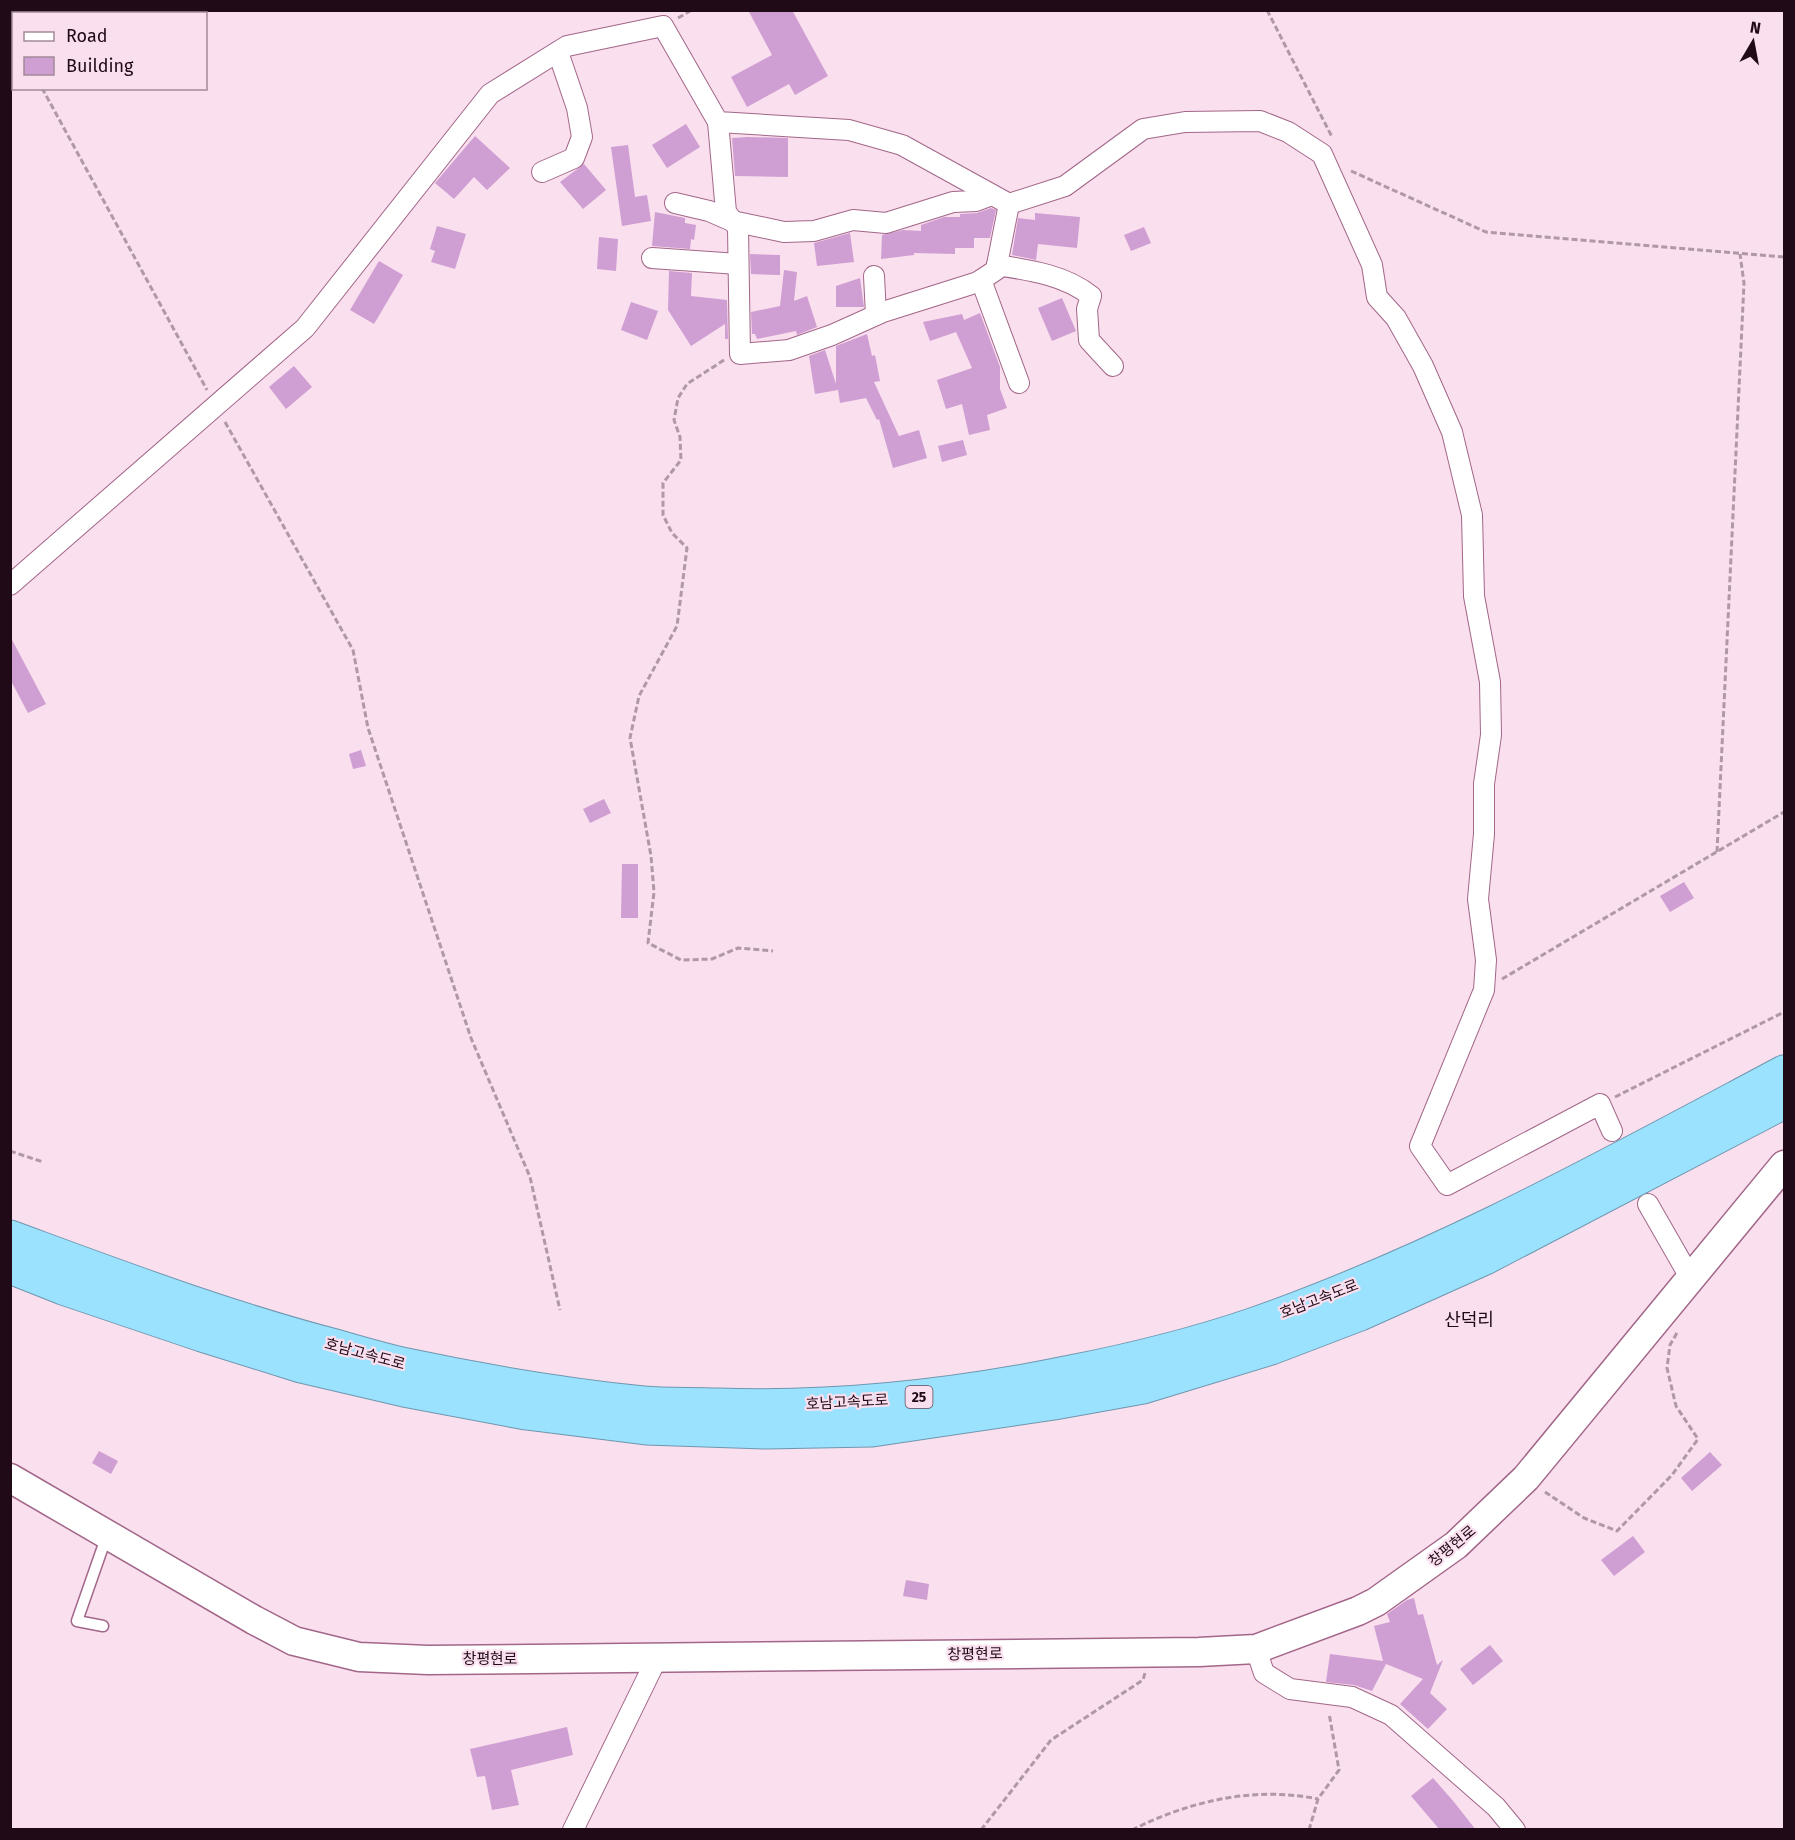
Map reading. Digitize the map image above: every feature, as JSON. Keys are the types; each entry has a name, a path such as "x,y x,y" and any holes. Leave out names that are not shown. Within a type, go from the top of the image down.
{"highway":[{"name":"호남고속도로","path":"10,1238 282,1332 408,1365 527,1387 645,1403 760,1406 854,1403 953,1393 1066,1373 1135,1359 1250,1325 1371,1279 1501,1221 1785,1072"},
{"name":"호남고속도로","path":"10,1267 63,1288 301,1366 405,1390 526,1413 646,1428 766,1432 872,1430 1054,1403 1143,1387 1271,1348 1360,1314 1485,1258 1785,1102"}],"main road":[{"name":"창평현로","path":"10,1478 294,1641 359,1657 428,1660 657,1658 1256,1649 1376,1602 1456,1545 1526,1478 1785,1165"}],"street":[{"path":"10,585 305,328 490,94 567,46 663,26 718,122 726,212 738,228 740,354 789,350 832,335 876,315 981,280 996,270 1000,199"},
{"path":"542,172 574,158 582,137 577,108 558,52"},
{"path":"675,203 709,211 732,221 784,232 814,231 853,220 886,223 953,202 1000,199 1065,186 1143,129 1185,122 1260,121 1327,146 1372,265 1377,297 1396,318 1423,366 1452,432 1472,515 1474,596 1490,682 1491,735 1484,784 1484,834 1478,899 1486,960 1484,990 1420,1146 1446,1185 1600,1104 1612,1131"},
{"path":"718,122 849,130 902,145 1000,199"},
{"path":"652,258 738,264"},
{"path":"997,265 1049,275 1080,287 1091,296 1087,309 1089,340 1113,366"},
{"path":"873,276 876,315"},
{"path":"981,280 1019,383"},
{"path":"1648,1204 1691,1278"},
{"path":"1256,1649 1264,1673 1290,1689 1352,1697 1391,1715 1496,1807 1515,1830"},
{"path":"573,1830 657,1658"}],"lane":[{"path":"103,1626 76,1621 107,1535"}],"path":[{"path":"1267,10 1327,146 1349,171 1486,232 1785,257"},
{"path":"43,90 353,650 368,728 471,1038 530,1177 560,1310"},
{"path":"1717,852 1744,283 1740,254"},
{"path":"740,354 719,362 687,384 678,398 674,420 680,437 681,460 663,483 663,515 672,533 687,548 677,626 639,696 630,738 651,856 654,892 648,943 681,960 712,959 738,948 773,951"},
{"path":"1484,990 1785,812"},
{"path":"1600,1104 1785,1012"},
{"path":"10,1151 42,1162"},
{"path":"1526,1478 1584,1518 1617,1531 1625,1524 1672,1476 1698,1439 1676,1406 1667,1368 1670,1345 1680,1328"},
{"path":"981,1830 1051,1740 1143,1680 1153,1652"},
{"path":"1309,1830 1318,1799 1339,1770 1327,1694"},
{"path":"1132,1830 1183,1807 1246,1795 1293,1794 1318,1799"}],"building":[{"path":"748,10 792,10 828,76 795,95 789,84 747,107 731,77 772,55"},
{"path":"686,124 700,147 667,168 652,145"},
{"path":"475,136 510,168 487,190 474,177 454,199 435,183"},
{"path":"732,138 788,138 788,177 735,176"},
{"path":"628,145 635,197 647,195 651,221 622,226 611,147"},
{"path":"584,164 606,190 583,209 560,182"},
{"path":"991,208 996,210 990,238 974,238 974,248 955,248 955,254 914,253 914,255 881,259 882,235 903,230 921,231 921,225 944,217 960,217 960,214 977,213"},
{"path":"655,212 685,218 685,223 696,225 690,249 652,246"},
{"path":"1035,213 1080,217 1077,248 1038,244 1036,260 1012,255 1018,218 1035,220"},
{"path":"437,226 466,234 455,269 431,262 435,251 430,249"},
{"path":"1144,227 1151,243 1131,251 1124,235"},
{"path":"850,233 854,262 817,266 814,243"},
{"path":"599,237 618,239 616,271 597,269"},
{"path":"750,254 780,255 780,275 751,274"},
{"path":"379,261 403,275 374,324 350,310"},
{"path":"784,270 797,272 794,301 807,296 817,327 797,335 796,331 757,339 755,334 752,334 751,312 780,306"},
{"path":"669,271 692,273 691,296 727,300 728,339 725,339 725,324 691,346 668,310"},
{"path":"860,278 864,307 836,307 836,286"},
{"path":"1062,298 1076,331 1052,341 1038,308"},
{"path":"631,302 658,311 647,340 621,330"},
{"path":"980,313 1000,367 1000,389 1007,408 987,415 990,430 969,435 962,404 946,409 937,380 972,368 956,332 930,341 923,322 962,314 964,320"},
{"path":"867,334 872,356 875,355 880,381 874,382 899,436 919,430 927,458 893,468 879,419 877,420 866,398 840,403 838,390 815,394 809,356 825,350 836,384 836,346"},
{"path":"294,366 312,387 286,409 269,387"},
{"path":"963,440 967,455 942,462 938,446"},
{"path":"10,636 46,704 28,713 10,679"},
{"path":"361,750 366,766 353,769 349,754"},
{"path":"604,799 611,813 590,823 583,809"},
{"path":"622,864 638,864 638,918 621,918"},
{"path":"1684,882 1694,898 1670,912 1660,896"},
{"path":"99,1451 118,1461 111,1474 92,1463"},
{"path":"1710,1452 1722,1465 1692,1491 1681,1478"},
{"path":"1633,1536 1645,1552 1614,1576 1601,1560"},
{"path":"906,1580 929,1584 927,1600 903,1596"},
{"path":"1414,1598 1418,1615 1423,1614 1437,1665 1443,1660 1430,1693 1447,1709 1428,1729 1400,1704 1423,1679 1386,1664 1372,1691 1354,1685 1326,1682 1330,1654 1383,1661 1374,1626 1390,1622 1387,1614 1407,1600"},
{"path":"1490,1645 1503,1661 1473,1685 1460,1669"},
{"path":"567,1727 573,1755 511,1770 519,1805 492,1810 485,1776 477,1777 470,1749"},
{"path":"1433,1778 1476,1830 1440,1830 1411,1796"}],"district":[{"name":"산덕리","path":"1469,1320"}]}
